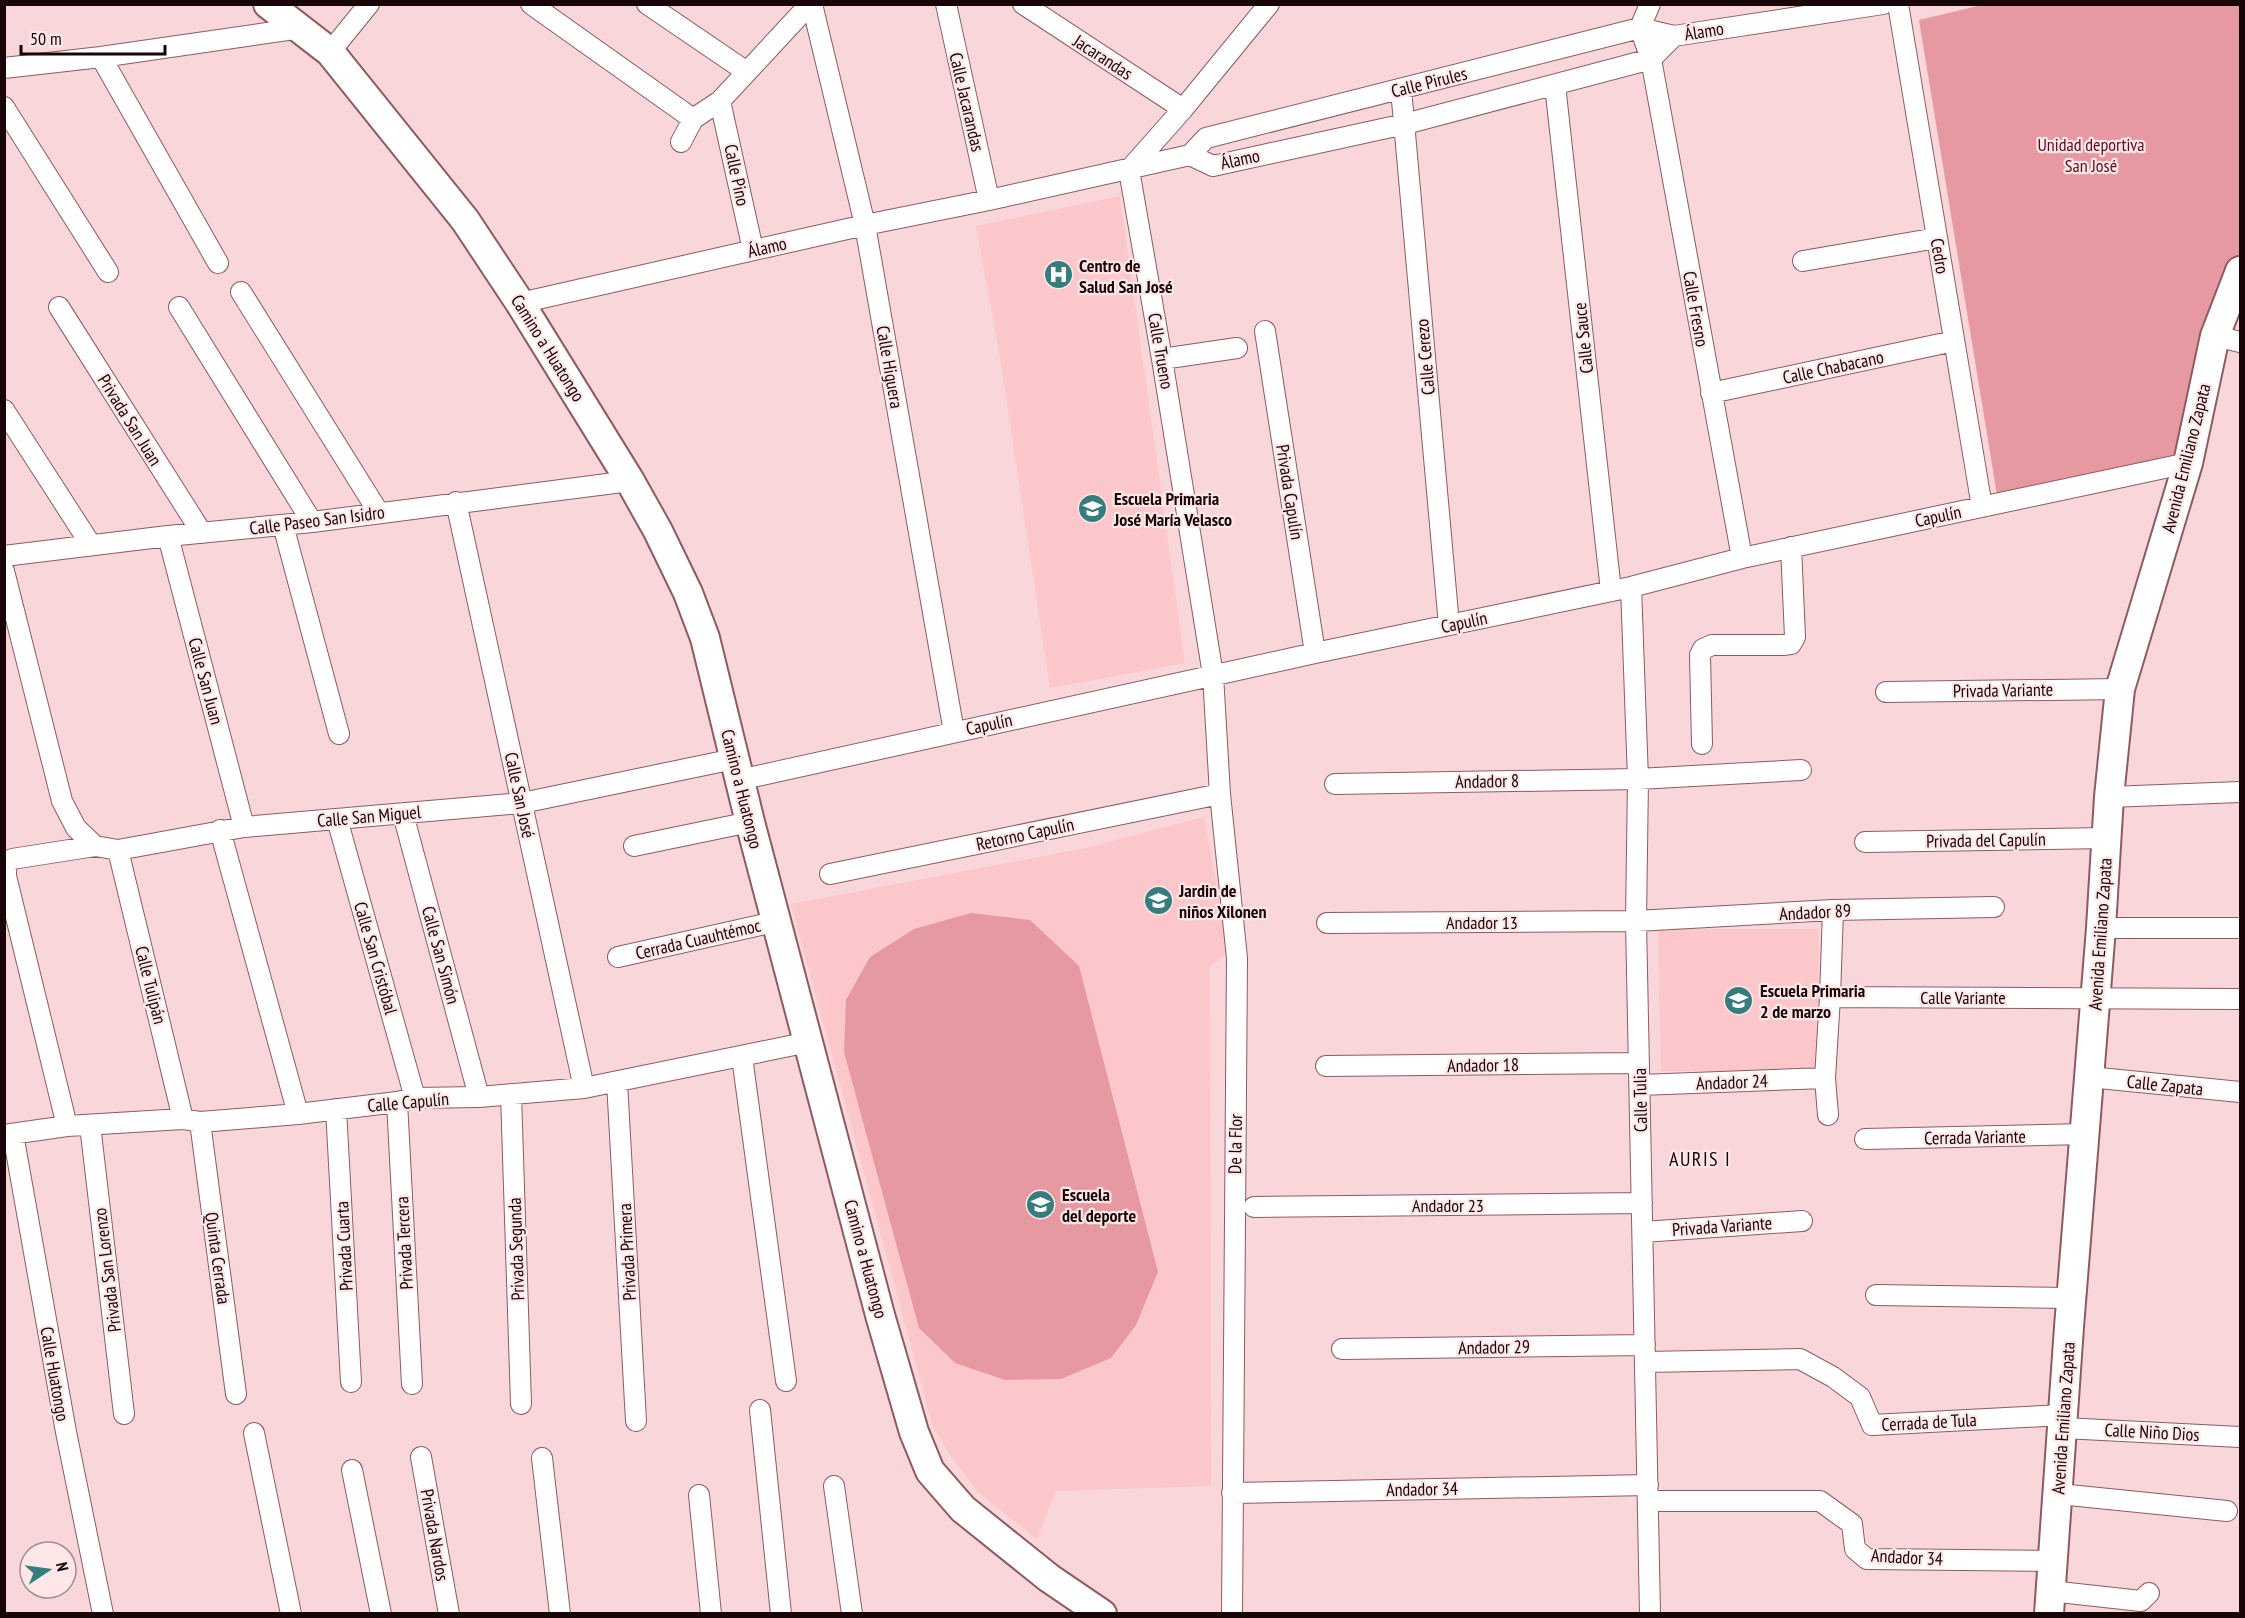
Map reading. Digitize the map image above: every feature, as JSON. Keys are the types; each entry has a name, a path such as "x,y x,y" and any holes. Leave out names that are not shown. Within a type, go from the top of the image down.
{"main road":[{"name":"Camino a Huatongo","path":"268,4 330,52 465,220 520,303 630,481 658,531 693,604 705,638 750,822 914,1432 930,1471 963,1509 1048,1578 1102,1614"},
{"name":"Avenida Emiliano Zapata","path":"2050,1602 2109,797 2121,689 2188,463 2228,339 2241,271"}],"street":[{"path":"330,52 369,4"},
{"path":"531,4 693,119"},
{"path":"647,4 747,72"},
{"path":"681,142 693,119 720,100 811,4"},
{"name":"Calle Higuera","path":"811,4 865,225 954,732"},
{"name":"Calle Jacarandas","path":"946,4 989,200"},
{"name":"Jacarandas","path":"1023,4 1183,109"},
{"path":"1129,170 1183,109 1269,4"},
{"path":"1640,28 1650,4"},
{"name":"Álamo","path":"520,303 1190,155 1213,166 1405,124 1651,59 1674,36 1883,4"},
{"name":"Cedro","path":"1898,4 1982,507"},
{"path":"4,68 101,57 301,28"},
{"name":"Calle Pirules","path":"1190,155 1206,138 1640,28 1674,36"},
{"name":"Calle Fresno","path":"1640,28 1651,59 1742,558"},
{"path":"101,57 218,264"},
{"name":"Calle Sauce","path":"1555,85 1611,591"},
{"name":"Calle Cerezo","path":"1401,89 1449,625"},
{"name":"Calle Pino","path":"720,100 753,250"},
{"path":"4,106 108,272"},
{"name":"Calle Trueno","path":"1129,170 1213,675"},
{"path":"1803,261 1937,238"},
{"path":"241,292 378,513"},
{"name":"Privada San Juan","path":"58,307 202,533"},
{"path":"179,307 312,522"},
{"name":"Privada Capulín","path":"1265,331 1315,653"},
{"name":"Calle Chabacano","path":"1712,393 1954,341"},
{"path":"1162,359 1237,348"},
{"path":"4,410 91,545"},
{"name":"Capulín","path":"737,769 954,732 1631,587 1791,547 2188,463"},
{"name":"Calle Paseo San Isidro","path":"4,556 168,536 312,522 630,481"},
{"name":"Calle San José","path":"456,502 584,1088"},
{"path":"283,525 339,734"},
{"name":"Calle San Juan","path":"168,536 244,826"},
{"path":"1702,744 1700,655 1703,649 1712,645 1791,644 1795,637 1791,547"},
{"path":"4,571 62,801 76,828 95,846"},
{"name":"Calle Tulia","path":"1631,587 1638,779 1636,921 1650,1614"},
{"name":"De la Flor","path":"1213,675 1220,794 1237,958 1232,1614"},
{"name":"Privada Variante","path":"1886,692 2121,689"},
{"name":"Calle San Miguel","path":"67,1126 6,876 6,866 12,859 95,846 118,850 244,826 522,804 737,769"},
{"name":"Andador 8","path":"1335,784 1638,779 1801,770"},
{"path":"2109,797 2241,792"},
{"name":"Retorno Capulín","path":"830,874 1220,794"},
{"name":"Calle San Simón","path":"403,814 479,1096"},
{"name":"Calle San Cristóbal","path":"337,819 406,1100"},
{"path":"634,846 750,822"},
{"path":"220,830 298,1114"},
{"name":"Privada del Capulín","path":"1865,842 2107,838"},
{"name":"Calle Tulipán","path":"118,850 192,1121"},
{"name":"Andador 89","path":"1636,921 1833,910 1994,907"},
{"path":"1828,1115 1825,1078 1833,910"},
{"name":"Cerrada Cuauhtémoc","path":"618,957 778,921"},
{"name":"Andador 13","path":"1327,923 1636,921"},
{"path":"2101,928 2241,928"},
{"name":"Calle Variante","path":"1830,997 2241,999"},
{"name":"Calle Capulín","path":"9,1135 67,1126 298,1114 406,1100 584,1088 809,1042"},
{"path":"742,1057 786,1381"},
{"name":"Andador 18","path":"1326,1066 1639,1063"},
{"name":"Calle Zapata","path":"2089,1077 2241,1092"},
{"name":"Andador 24","path":"1640,1085 1825,1078"},
{"name":"Privada Primera","path":"617,1082 636,1421"},
{"name":"Privada Segunda","path":"511,1094 521,1404"},
{"name":"Privada Tercera","path":"406,1100 412,1384"},
{"name":"Privada Cuarta","path":"336,1109 351,1382"},
{"name":"Quinta Cerrada","path":"192,1121 236,1394"},
{"name":"Privada San Lorenzo","path":"90,1125 124,1414"},
{"name":"Cerrada Variante","path":"1865,1139 2085,1134"},
{"name":"Calle Huatongo","path":"9,1135 103,1614"},
{"name":"Andador 23","path":"1254,1206 1642,1203"},
{"name":"Privada Variante","path":"1643,1232 1802,1221"},
{"path":"1876,1295 2071,1298"},
{"name":"Andador 29","path":"1342,1349 1645,1353"},
{"name":"Cerrada de Tula","path":"1645,1353 1800,1359 1833,1377 1860,1397 1872,1425 2063,1421"},
{"path":"760,1410 781,1614"},
{"name":"Calle Niño Dios","path":"2063,1421 2241,1437"},
{"path":"254,1432 291,1614"},
{"name":"Privada Nardos","path":"421,1457 449,1614"},
{"path":"542,1458 560,1614"},
{"path":"352,1470 381,1614"},
{"path":"834,1486 852,1614"},
{"name":"Andador 34","path":"1232,1493 1648,1493 1820,1501 1852,1524 1855,1549 1867,1559 2052,1561"},
{"path":"2059,1494 2227,1511"},
{"path":"699,1495 711,1614"},
{"path":"2050,1602 2141,1601 2149,1593"}],"shaded area":[{"name":"Escuela Primaria José María Velasco","path":"1120,196 1185,663 1050,688 999,351 976,226"},
{"name":"Escuela del deporte","path":"1204,817 1229,951 1210,967 1211,1486 1056,1491 1037,1539 979,1493 950,1455 933,1427 791,904 1086,848"},
{"name":"Escuela Primaria 2 de marzo","path":"1658,929 1819,929 1817,1072 1661,1071"}],"green space":[{"name":"Unidad deportiva San José","path":"1986,4 2240,5 2240,258 2175,462 1997,495 1919,20"},
{"path":"971,913 1030,920 1079,966 1158,1272 1136,1325 1111,1358 1061,1379 1005,1380 955,1363 919,1328 844,1052 846,1000 870,957 914,929"}],"place":[{"name":"Centro de Salud San José","path":"1058,275"},
{"name":"Escuela Primaria José María Velasco","path":"1093,508"},
{"name":"Jardin de niños Xilonen","path":"1158,900"},
{"name":"Escuela Primaria 2 de marzo","path":"1739,1000"},
{"name":"Escuela del deporte","path":"1041,1204"}],"district":[{"name":"AURIS I","path":"1700,1159"}]}
